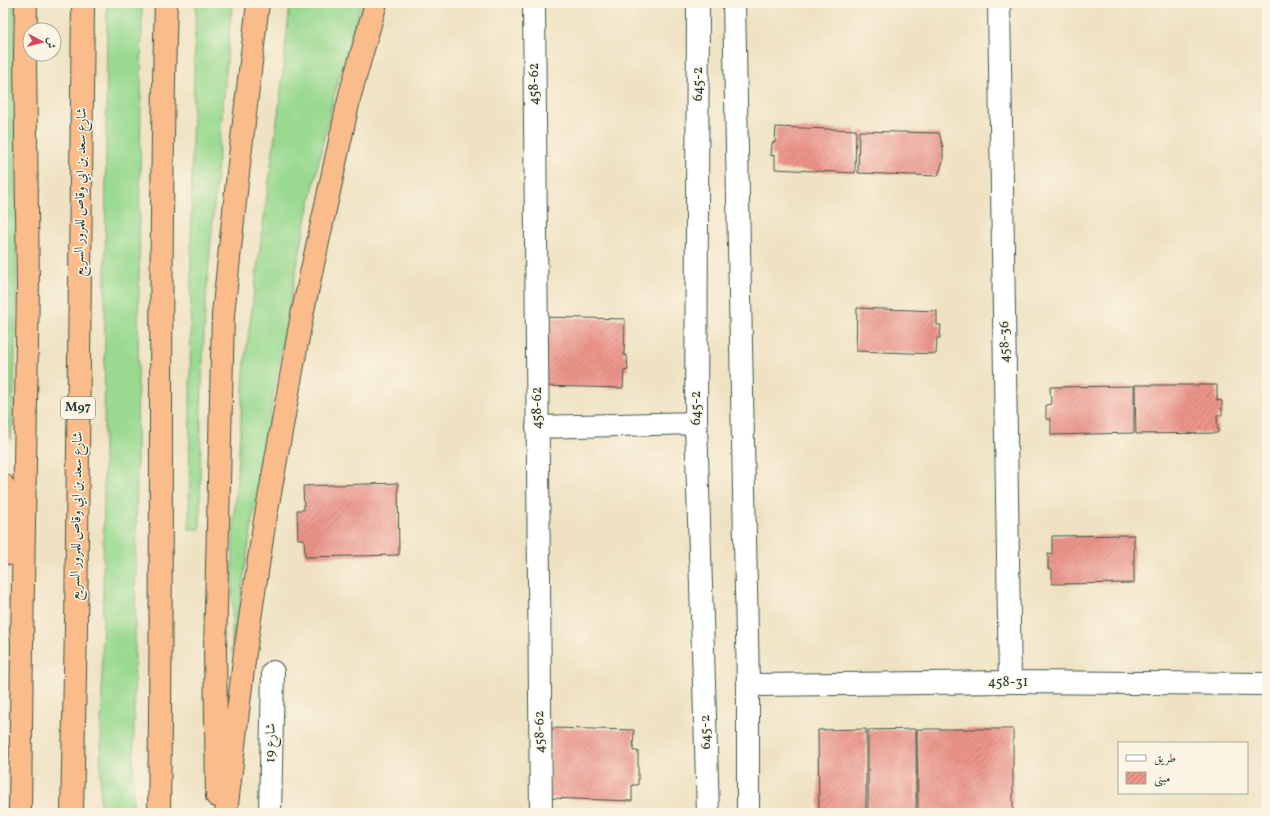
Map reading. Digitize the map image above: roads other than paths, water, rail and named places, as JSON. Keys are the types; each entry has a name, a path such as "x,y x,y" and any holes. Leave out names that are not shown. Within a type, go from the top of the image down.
{"highway":[{"path":"20,813 28,284 25,58 26,3"},
{"name":"شارع سعد بن ابي وقاص للمرور السريع","path":"72,813 76,628 83,3"},
{"path":"159,813 161,635 162,136 166,3"},
{"path":"217,813 215,651 223,315 258,3"},
{"path":"226,813 245,652 263,532 301,323 350,95 376,3"},
{"path":"3,485 22,644"}],"street":[{"name":"458-62","path":"534,3 541,813"},
{"name":"645-2","path":"698,3 696,423 708,813"},
{"path":"734,3 748,685 748,813"},
{"name":"458-36","path":"999,3 1010,682"},
{"path":"537,427 696,423"},
{"name":"شارع 19","path":"270,813 273,672"},
{"name":"458-31","path":"748,685 1010,682 1267,684"}]}
